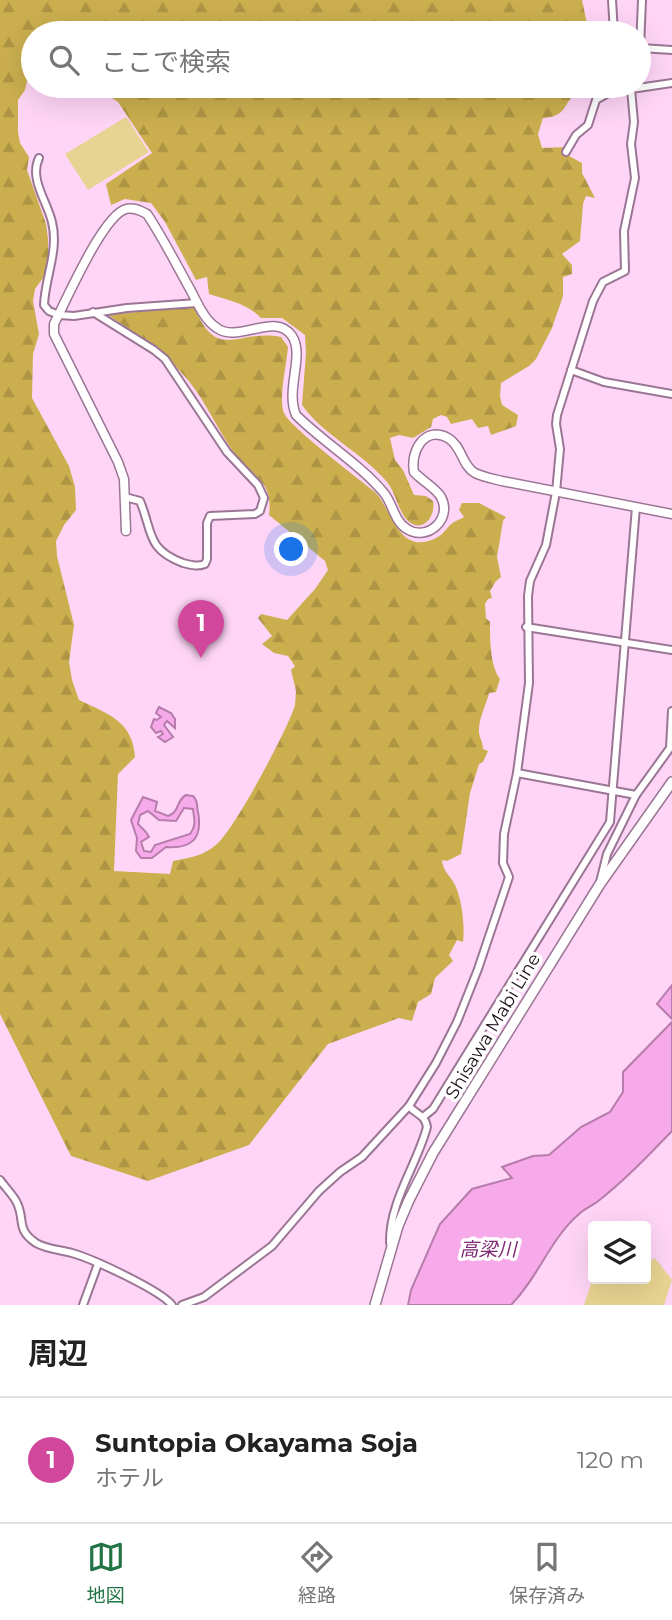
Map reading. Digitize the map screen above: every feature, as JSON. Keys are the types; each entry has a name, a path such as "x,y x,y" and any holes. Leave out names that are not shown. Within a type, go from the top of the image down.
{"main road":[{"name":"Shisawa Mabi Line","path":"375,1305 409,1200 433,1153 600,884 672,782"}],"street":[{"path":"612,0 613,21"},
{"path":"641,21 642,0"},
{"path":"651,49 672,50"},
{"path":"651,85 672,83"},
{"path":"566,152 576,135 588,125 596,100 600,98"},
{"path":"182,1305 204,1297 272,1246 319,1191 362,1157 409,1106 436,1063 457,1022 508,885 509,877 503,863 504,834 517,773 529,683 526,627 530,580 546,545 556,492 560,449 557,415 597,290 603,282 625,271 624,231 635,178 631,144 634,122 630,98"},
{"path":"38,158 34,168 54,235 44,305 49,311 59,316 74,316 197,303"},
{"path":"126,531 124,479 54,334 54,324 106,227 116,215 127,209 147,215 197,303 219,331 229,333 273,326 293,337 296,349 291,396 296,415 386,495 398,520 408,531 432,531 438,526 443,515 443,499 414,472 413,466 413,455 417,447 422,440 431,436 450,439 469,469 476,474 672,514"},
{"path":"93,312 165,359 227,452 258,485 264,498 260,511 255,514 210,516 206,523 206,559 205,564 200,566 185,564 161,552 149,531 140,501 125,497"},
{"path":"571,370 604,382 672,394"},
{"path":"423,1117 433,1109 610,822 636,507"},
{"path":"526,627 672,650"},
{"path":"600,884 607,853 636,795 670,748 672,711"},
{"path":"517,773 636,795"},
{"path":"391,1250 393,1223 401,1195 427,1127 423,1117 409,1106"},
{"path":"0,1180 17,1203 20,1225 24,1232 38,1244 98,1264 155,1291 172,1305"},
{"path":"83,1305 98,1264"}],"shaded area":[{"path":"126,117 149,152 88,190 65,154"},
{"path":"655,1258 672,1280 664,1305 584,1305 591,1284 651,1284 651,1261"}],"green space":[{"path":"0,0 582,0 586,21 21,21 18,132 20,143 29,157 27,170 46,224 48,239 48,264 35,289 33,301 39,334 33,354 32,398 69,466 75,487 76,510 56,541 57,556 74,625 69,662 79,700 109,715 124,727 133,745 135,757 118,774 114,871 170,874 173,861 207,851 226,834 260,777 295,705 296,691 291,670 295,666 288,656 274,653 262,644 272,636 258,618 261,614 287,620 328,570 325,561 269,515 270,503 265,487 237,457 188,380 151,344 108,315 194,306 203,324 211,334 220,339 266,335 281,337 288,347 282,390 284,413 311,441 375,492 399,530 414,542 425,542 438,537 464,517 459,510 462,503 479,503 506,517 497,557 501,577 490,591 492,598 485,604 486,618 490,622 492,660 500,679 496,692 489,693 480,723 479,733 483,749 488,751 483,762 479,764 470,793 461,854 447,861 442,860 457,891 464,929 463,942 457,940 449,955 453,961 435,978 431,994 418,1002 412,1021 399,1018 328,1044 249,1145 148,1181 71,1156 0,1014"},
{"path":"112,98 572,98 558,114 543,118 538,134 542,148 567,147 569,156 582,163 582,173 595,198 586,196 583,204 580,241 562,254 572,265 572,274 563,277 563,296 552,328 536,359 501,383 502,405 518,415 516,426 491,435 488,426 478,428 472,419 451,424 447,417 441,415 433,419 431,427 413,438 399,435 390,438 395,460 403,470 414,495 426,496 433,501 427,522 419,525 408,521 387,482 367,462 321,426 302,405 305,335 282,318 261,318 244,306 209,294 207,277 196,280 165,222 151,203 125,199 111,205 106,184 152,153 118,102"}],"water":[{"path":"159,707 171,713 175,719 175,728 167,721 164,725 173,737 165,742 158,737 163,734 161,731 156,733 151,727 154,719 161,717 156,713"},
{"path":"186,795 193,796 197,802 197,835 188,844 166,847 152,858 141,858 136,851 137,838 131,820 143,797 157,802 155,811 168,816","holes":["184,808 193,809 194,825 190,834 155,845 151,852 144,851 141,842 149,837 138,824 140,815 148,811 159,820 176,821"]},
{"path":"672,985 672,1019 657,1004"},
{"name":"高梁川","path":"672,1022 672,1131 617,1186 569,1224 511,1305 408,1305 411,1290 440,1224 472,1189 512,1178 502,1167 533,1156 549,1155 581,1127 610,1112 623,1092 623,1072"}],"place":[{"name":"Suntopia Okayama Soja","path":"201,658"}]}
